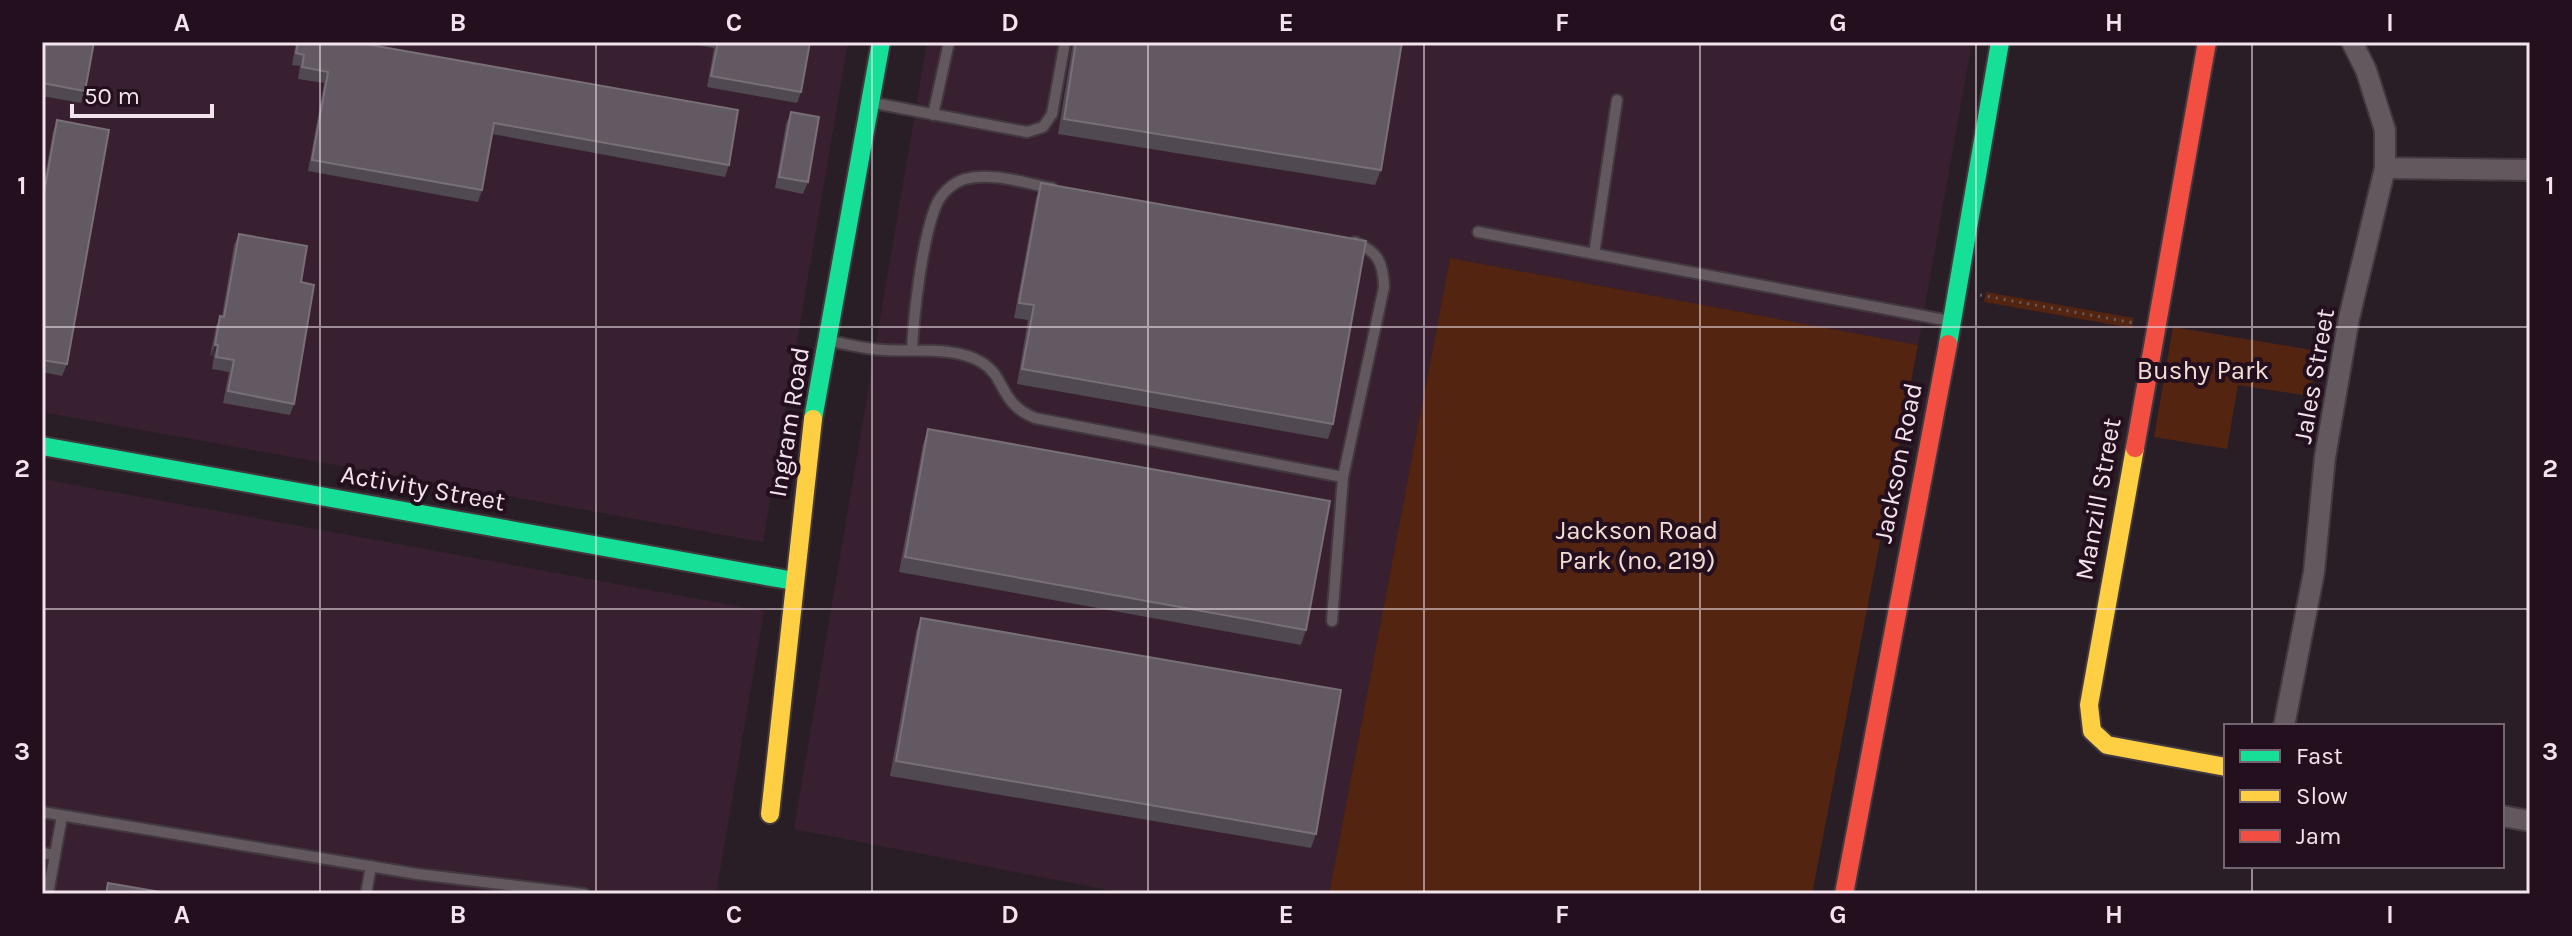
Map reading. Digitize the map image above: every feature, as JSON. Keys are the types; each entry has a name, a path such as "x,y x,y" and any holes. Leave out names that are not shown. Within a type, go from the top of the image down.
{"street":[{"name":"Ingram Road","path":"770,814 810,435 881,42"},
{"name":"Jackson Road","path":"1844,894 1952,321 2000,42"},
{"name":"Manzill Street","path":"2207,42 2089,705 2092,731 2107,745 2224,767"},
{"name":"Jales Street","path":"2284,724 2314,572 2325,457 2349,318 2385,168 2385,130 2366,70 2352,42"},
{"path":"2385,168 2530,170"},
{"name":"Activity Street","path":"42,446 794,581"},
{"path":"2504,816 2530,821"}],"lane":[{"path":"933,115 949,42"},
{"path":"870,103 1027,132 1043,127 1052,114 1065,42"},
{"path":"1594,254 1617,100"},
{"path":"912,349 914,317 935,206 949,186 965,179 989,177 1067,190"},
{"path":"1478,232 1952,321"},
{"path":"1332,621 1343,477 1384,287 1383,265 1372,250 1348,239"},
{"path":"827,340 883,350 912,349 978,360 991,369 1009,403 1035,418 1343,477"},
{"path":"42,812 371,866 584,894"},
{"path":"48,894 62,816"},
{"path":"42,853 55,855"},
{"path":"366,894 371,866"}],"path":[{"path":"1957,292 2154,327"}],"shaded area":[{"path":"42,42 848,42 763,542 42,412"},
{"path":"927,42 1972,42 1918,345 1450,258 1329,894 1129,894 794,829"},
{"path":"42,479 764,611 716,894 42,894"}],"green space":[{"name":"Jackson Road Park (no. 219)","path":"1450,258 1918,345 1812,894 1329,894"},
{"path":"1986,292 2134,318 2132,328 1984,302"},
{"name":"Bushy Park","path":"2173,327 2318,351 2310,396 2238,385 2227,449 2154,437"}],"building":[{"path":"42,42 94,42 85,91 42,83"},
{"path":"298,42 354,42 738,110 729,165 494,123 482,190 312,160 328,72 302,67 304,55 296,53"},
{"path":"718,42 810,42 801,92 711,76"},
{"path":"1076,42 1402,42 1381,170 1064,119"},
{"path":"791,112 819,117 808,182 779,177"},
{"path":"57,120 109,130 67,364 42,360 42,204"},
{"path":"1041,183 1366,241 1333,424 1022,369 1034,305 1019,303"},
{"path":"239,234 307,246 301,282 314,285 294,404 228,391 234,360 216,357 220,316 224,317"},
{"path":"928,429 1330,501 1306,630 905,557"},
{"path":"921,618 1341,690 1316,834 896,761"},
{"path":"108,883 172,894 106,894"}],"traffic: fast":[{"path":"813,419 881,42"},
{"path":"1948,344 2000,42"},
{"path":"42,446 794,581"}],"traffic: slow":[{"path":"770,814 813,419"},
{"path":"2135,448 2089,705 2092,731 2107,745 2224,767"}],"traffic: jam":[{"path":"2135,448 2207,42"},
{"path":"1844,894 1948,344"}]}
